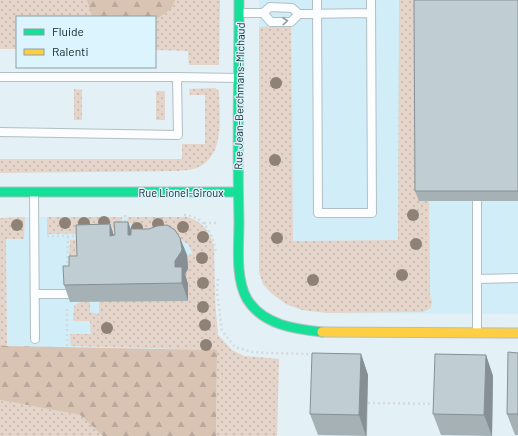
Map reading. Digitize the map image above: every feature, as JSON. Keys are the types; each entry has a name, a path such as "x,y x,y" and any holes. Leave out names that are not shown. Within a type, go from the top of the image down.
{"street":[{"name":"Rue Jean-Berchmans-Michaud","path":"238,192 240,0"},
{"name":"Rue Lionel-Giroux","path":"0,192 238,192 240,274 242,288 248,300 258,312 274,322 294,329 324,332 518,333"}],"lane":[{"path":"317,0 318,213 372,213 371,0"},
{"path":"239,13 263,13 270,7 292,8 299,14 371,13"},
{"path":"263,13 271,22 291,22 299,14"},
{"path":"0,77 239,78"},
{"path":"0,132 178,135 177,77"},
{"path":"34,192 35,339"},
{"path":"477,201 477,333"},
{"path":"477,278 518,278"},
{"path":"35,294 70,294"}],"path":[{"path":"125,215 125,229"},
{"path":"47,236 82,236"},
{"path":"67,273 68,236"},
{"path":"67,307 67,346"},
{"path":"368,403 442,404"}],"shaded area":[{"path":"0,0 220,0 219,65 189,65 188,51 156,50 156,16 16,16 16,49 0,49"},
{"path":"259,0 518,0 518,314 327,313 302,310 286,304 271,293 263,284 259,272"},
{"path":"399,0 418,0 429,201 431,308 423,312 327,313 302,310 286,304 271,293 263,284 259,272 259,27 291,26 293,241 398,240"},
{"path":"215,88 219,91 220,112 217,145 213,154 206,162 197,168 178,171 0,173 0,159 182,159 182,144 205,144 205,95 190,95 189,89"},
{"path":"74,89 82,90 82,120 74,120"},
{"path":"156,91 165,91 165,120 156,120"},
{"path":"25,217 187,217 196,220 208,231 213,241 217,350 7,346 6,238 24,239"},
{"path":"25,217 24,239 6,239 7,346 0,345 0,218"},
{"path":"47,217 122,217 122,223 112,233 47,234"},
{"path":"128,217 187,217 197,221 205,228 211,237 214,248 215,301 218,335 232,350 244,356 279,359 277,436 216,436 217,350 71,346 70,334 91,334 90,321 73,321 74,306 80,302 90,302 90,312 99,314 99,302 182,278 188,269 187,255 193,254 188,244 181,240 132,234 138,226 137,224 127,223"},
{"path":"70,240 77,240 83,273 69,271"},
{"path":"0,400 80,415 103,436 0,436"}],"green space":[{"path":"87,0 175,0 171,9 156,19 156,16 92,16"},
{"path":"0,345 217,350 216,436 103,436 80,415 0,400"}],"building":[{"path":"414,0 518,0 518,191 415,191"},
{"path":"114,222 128,222 128,235 131,235 131,229 149,229 157,226 167,225 175,230 180,238 182,249 175,261 175,267 182,267 182,283 64,285 63,266 69,266 69,256 77,256 76,225 110,224 110,236 115,235"},
{"path":"508,352 518,353 518,414 507,414"},
{"path":"312,353 361,354 359,415 310,414"},
{"path":"435,354 486,355 484,415 433,414"}],"traffic: fast":[{"path":"239,0 238,251 239,271 243,291 254,308 270,320 290,327 322,332"},
{"path":"0,192 238,192"}],"traffic: slow":[{"path":"322,332 518,333"}]}
